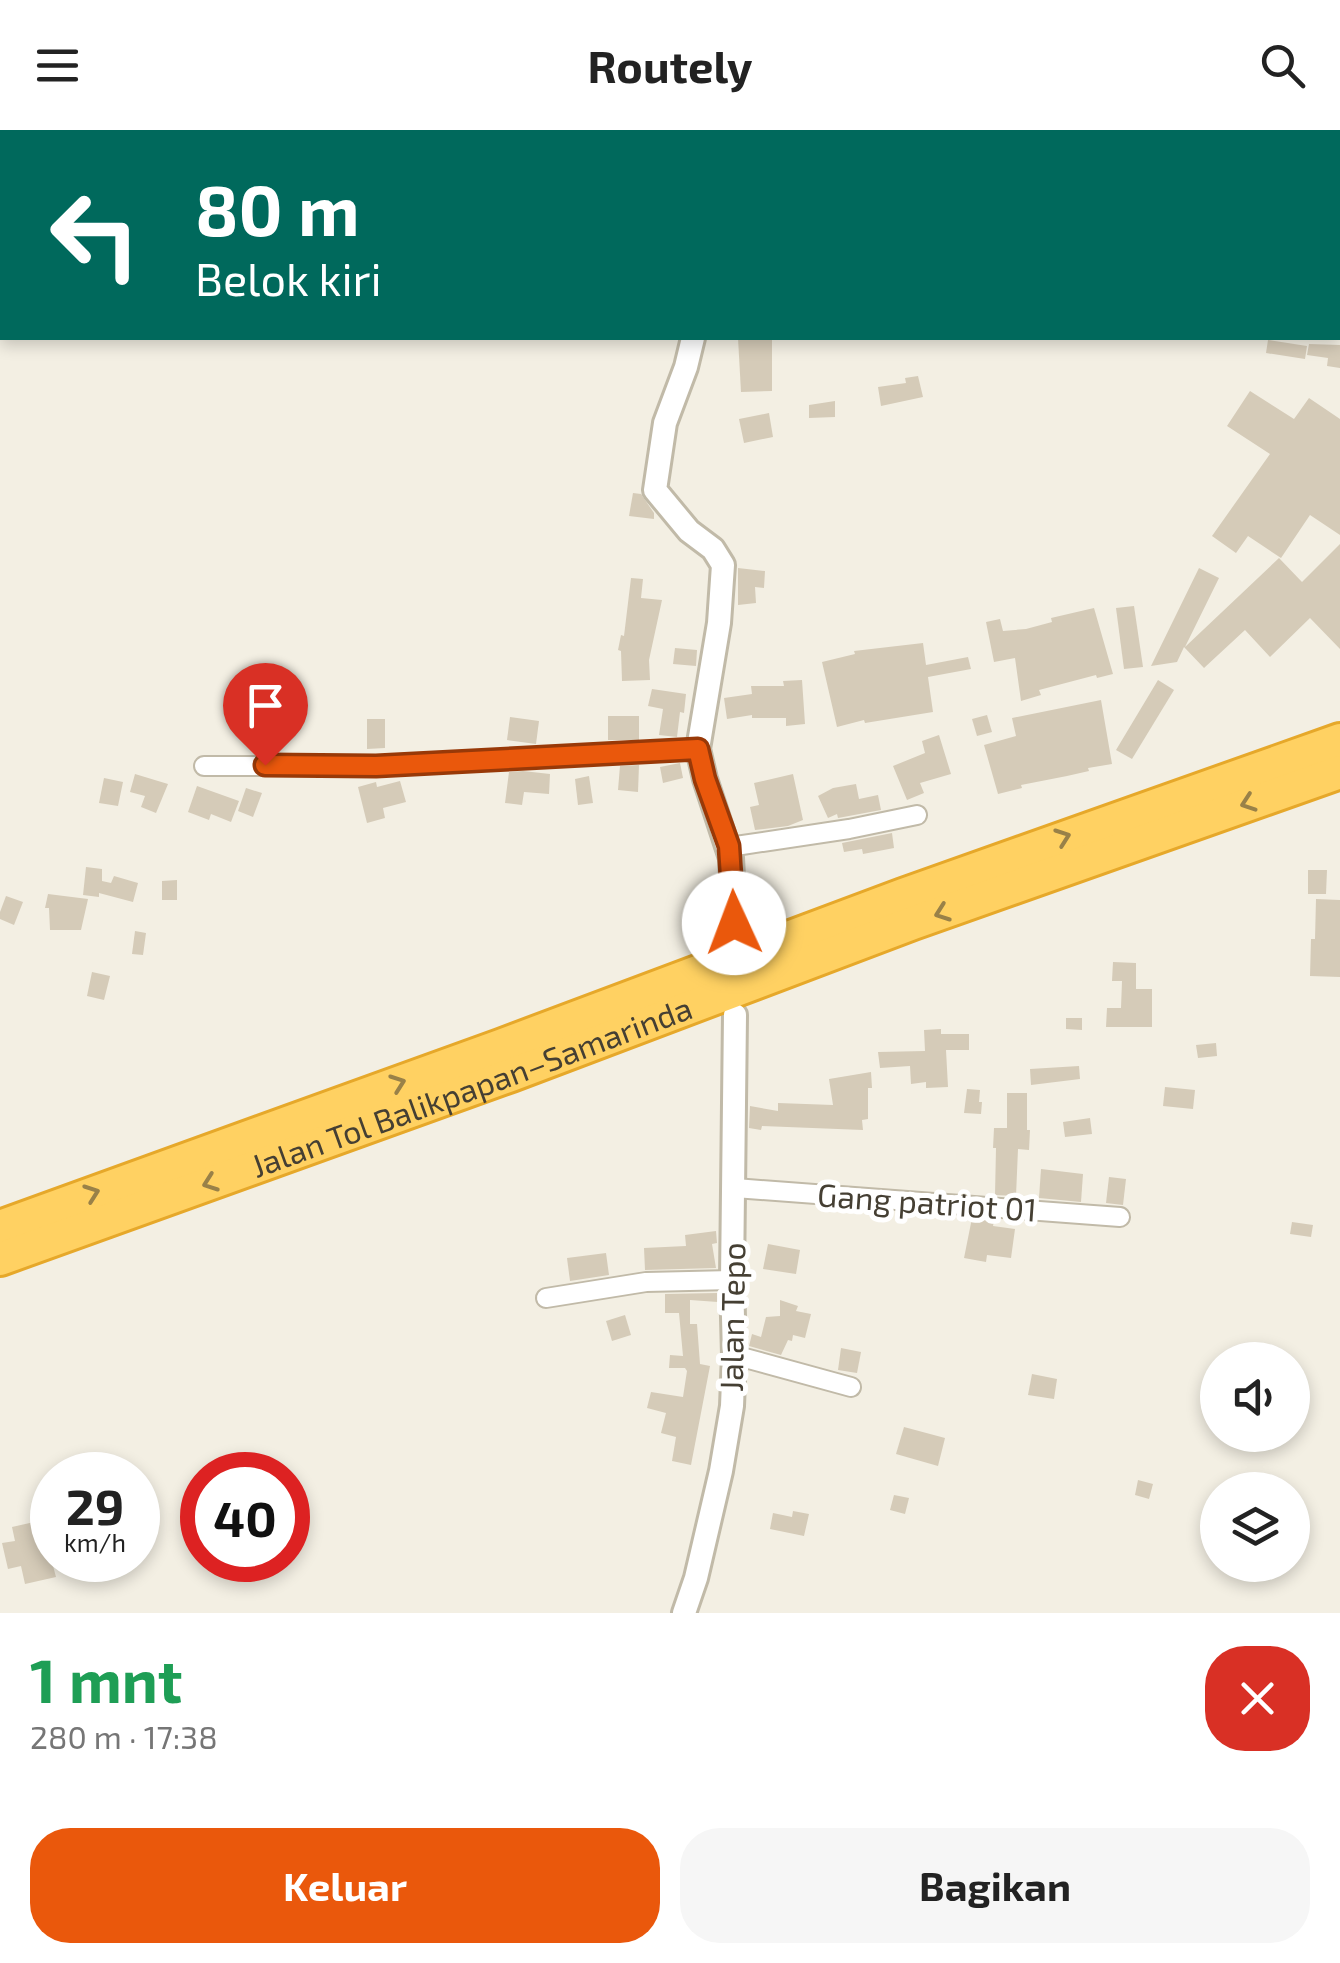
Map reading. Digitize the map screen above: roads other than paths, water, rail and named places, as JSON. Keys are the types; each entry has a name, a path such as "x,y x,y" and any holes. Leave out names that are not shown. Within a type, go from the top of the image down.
{"highway":[{"name":"Jalan Tol Balikpapan–Samarinda","path":"0,1226 519,1040 903,895 1340,740"},
{"name":"Jalan Tol Balikpapan–Samarinda","path":"0,1259 1340,772"}],"street":[{"path":"693,340 666,424 656,490 723,564 718,624 698,749 729,846 735,934"},
{"path":"204,766 376,766 698,749"},
{"path":"729,846 917,815"},
{"name":"Jalan Tepo","path":"684,1613 696,1578 728,1438 734,1355 735,1015"},
{"name":"Gang patriot 01","path":"734,1188 1120,1218"},
{"path":"546,1298 646,1282 732,1280"},
{"path":"734,1355 851,1387"}]}
